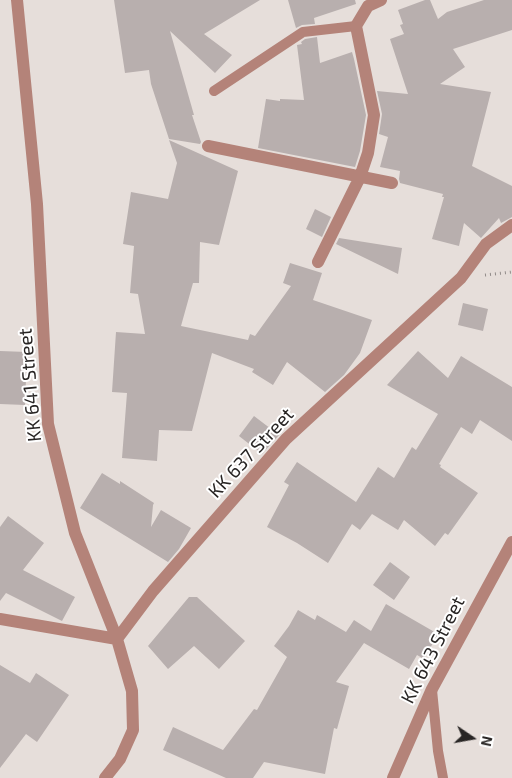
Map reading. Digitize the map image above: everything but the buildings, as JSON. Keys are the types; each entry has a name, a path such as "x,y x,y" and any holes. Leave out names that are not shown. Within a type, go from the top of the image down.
{"street":[{"name":"KK 641 Street","path":"17,0 37,204 48,424 75,533 117,639 132,691 133,730 120,758 105,778"},
{"path":"318,262 360,177 368,153 374,115 356,26 368,6 381,0"},
{"path":"208,146 392,183"},
{"name":"KK 637 Street","path":"117,639 159,584 286,439 461,278 486,244 512,225"},
{"name":"KK 643 Street","path":"393,778 432,689 512,542"},
{"path":"0,619 117,639"}],"lane":[{"path":"214,91 303,32 356,26"},
{"path":"432,689 438,751 443,778"}]}
